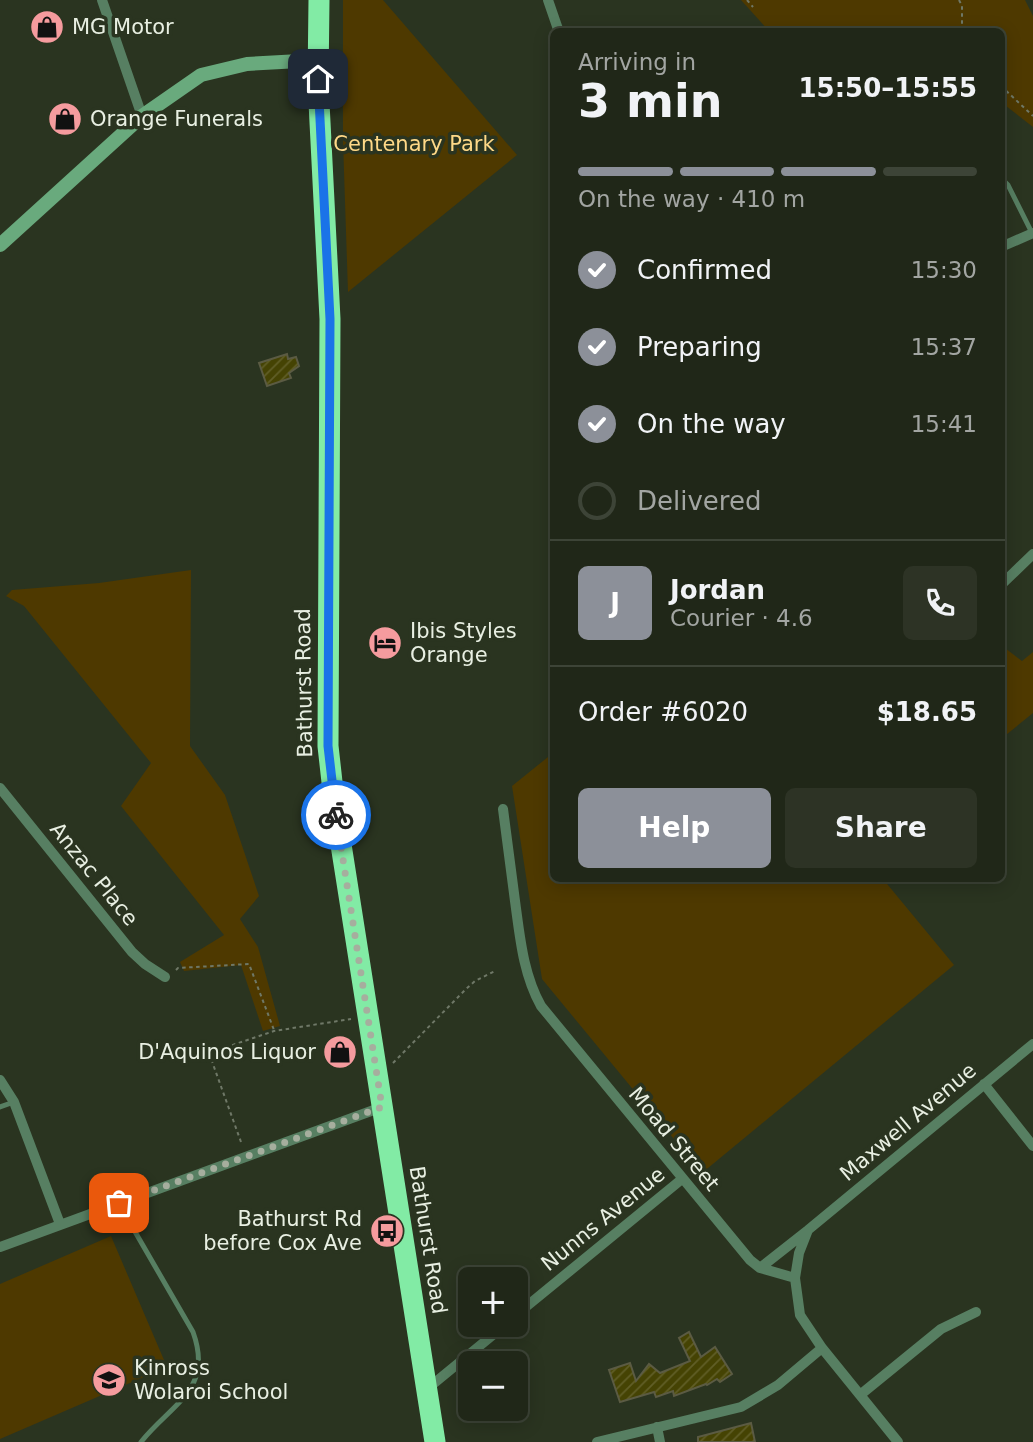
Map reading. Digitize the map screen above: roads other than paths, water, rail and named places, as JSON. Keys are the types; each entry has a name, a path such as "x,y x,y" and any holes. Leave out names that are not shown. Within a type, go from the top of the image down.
{"highway":[{"name":"Bathurst Road","path":"319,0 318,60 330,319 328,746 334,800 435,1442"}],"street":[{"path":"102,0 142,116"},
{"path":"548,0 558,28"},
{"path":"0,245 142,116 201,75 247,64 318,60"},
{"path":"1005,245 1033,233"},
{"path":"1005,581 1033,554"},
{"name":"Anzac Place","path":"0,788 132,952 165,977"},
{"name":"Moad Street","path":"503,809 520,940 533,991 547,1015 750,1260 760,1268 795,1278"},
{"name":"Maxwell Avenue","path":"760,1268 1033,1044"},
{"path":"0,1080 14,1102 60,1224"},
{"path":"984,1084 1033,1146"},
{"path":"0,1247 382,1107"},
{"name":"Nunns Avenue","path":"528,1305 682,1179"},
{"path":"808,1230 799,1253 795,1278 800,1315 822,1348 898,1442"},
{"path":"860,1395 942,1329 976,1312"},
{"path":"427,1389 490,1337"},
{"path":"597,1442 741,1407 778,1385 822,1348"},
{"path":"657,1427 660,1442"}],"lane":[{"path":"1005,182 1033,233"},
{"path":"0,1107 14,1102"},
{"path":"119,1203 193,1332 198,1346 198,1371 191,1391 141,1442"}],"place":[{"name":"MG Motor","path":"47,27"},
{"name":"Orange Funerals","path":"65,119"},
{"name":"Ibis Styles Orange","path":"385,643"},
{"name":"D'Aquinos Liquor","path":"340,1052"},
{"name":"Bathurst Rd before Cox Ave","path":"387,1231"},
{"name":"Kinross Wolaroi School","path":"109,1380"}],"park label":[{"name":"Centenary Park","path":"414,144"}]}
